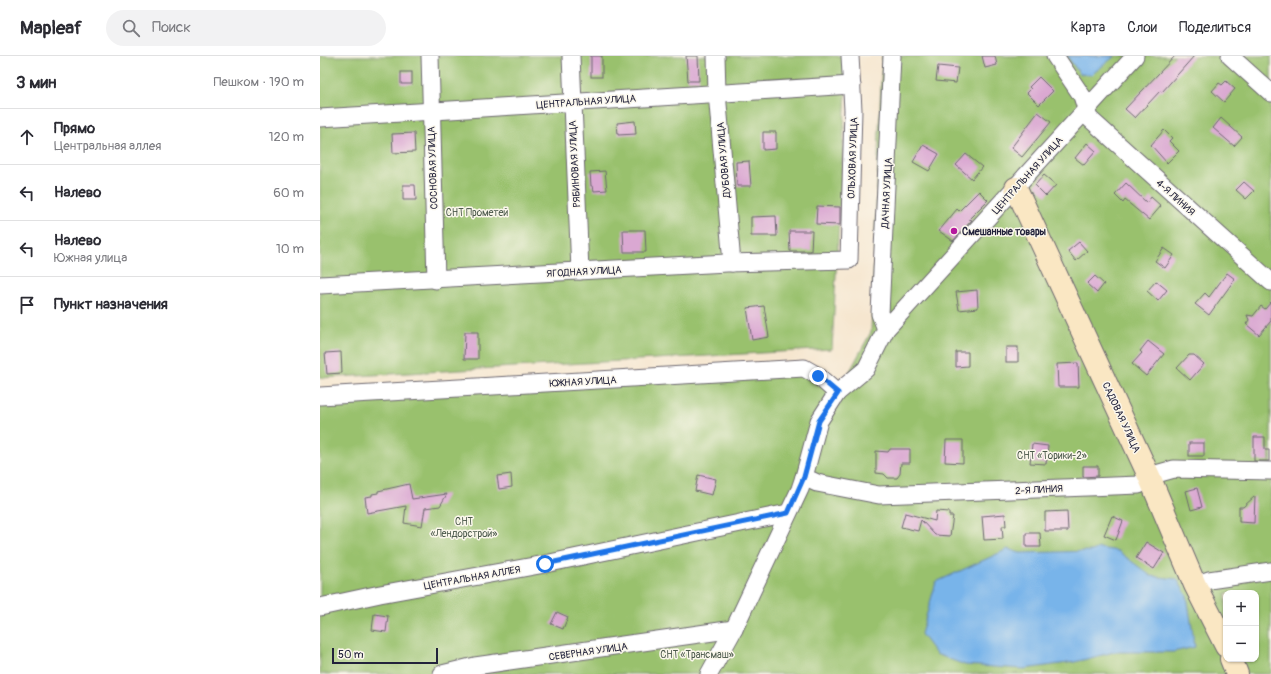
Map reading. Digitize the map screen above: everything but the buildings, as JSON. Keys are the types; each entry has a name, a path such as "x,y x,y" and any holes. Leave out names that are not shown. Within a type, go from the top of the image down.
{"street":[{"name":"СОСНОВАЯ УЛИЦА","path":"430,56 430,111 436,280"},
{"name":"РЯБИНОВАЯ УЛИЦА","path":"571,56 571,102 580,271"},
{"name":"ДУБОВАЯ УЛИЦА","path":"716,56 717,93 732,263"},
{"name":"ОЛЬХОВАЯ УЛИЦА","path":"849,260 853,110 850,56"},
{"name":"ДАЧНАЯ УЛИЦА","path":"886,329 880,314 892,56"},
{"name":"4-Я ЛИНИЯ","path":"1055,56 1082,96 1089,118 1271,282"},
{"name":"ЦЕНТРАЛЬНАЯ УЛИЦА","path":"709,674 734,629 804,477 819,421 838,393 866,369 886,329 1135,56"},
{"path":"1230,56 1271,93"},
{"name":"ЦЕНТРАЛЬНАЯ УЛИЦА","path":"320,118 852,85"},
{"name":"САДОВАЯ УЛИЦА","path":"1016,188 1148,476 1195,585 1223,640"},
{"name":"ЯГОДНАЯ УЛИЦА","path":"320,285 732,263 849,260"},
{"name":"ЮЖНАЯ УЛИЦА","path":"320,396 804,368 818,376 838,393"},
{"name":"2-Я ЛИНИЯ","path":"804,477 816,483 880,495 1139,484 1148,476 1174,469 1271,471"},
{"name":"ЦЕНТРАЛЬНАЯ АЛЛЕЯ","path":"320,607 380,594 545,564 788,513"},
{"path":"1195,585 1209,580 1271,571"},
{"name":"СЕВЕРНАЯ УЛИЦА","path":"442,674 475,666 734,629"},
{"path":"1232,662 1237,674"}],"green space":[{"name":"СНТ Прометей","path":"320,56 848,56 832,349 320,378"},
{"name":"СНТ «Торики-2»","path":"882,56 1271,56 1271,674 320,674 320,396 804,368 838,393 871,332"}],"water":[{"path":"1067,56 1115,56 1091,75 1080,74"},
{"path":"1099,548 1118,551 1151,576 1177,579 1187,596 1195,647 1173,652 1114,652 1075,662 1024,669 965,665 936,654 921,634 936,582 1008,549 1020,553 1092,551"}],"place":[{"name":"Смешанные товары","path":"954,231"}],"route":[{"path":"545,564 788,513 800,489 819,421 838,393 818,376"}],"park label":[{"name":"СНТ «Лендорстрой»","path":"464,526"},
{"name":"СНТ «Трансмаш»","path":"697,654"}]}
